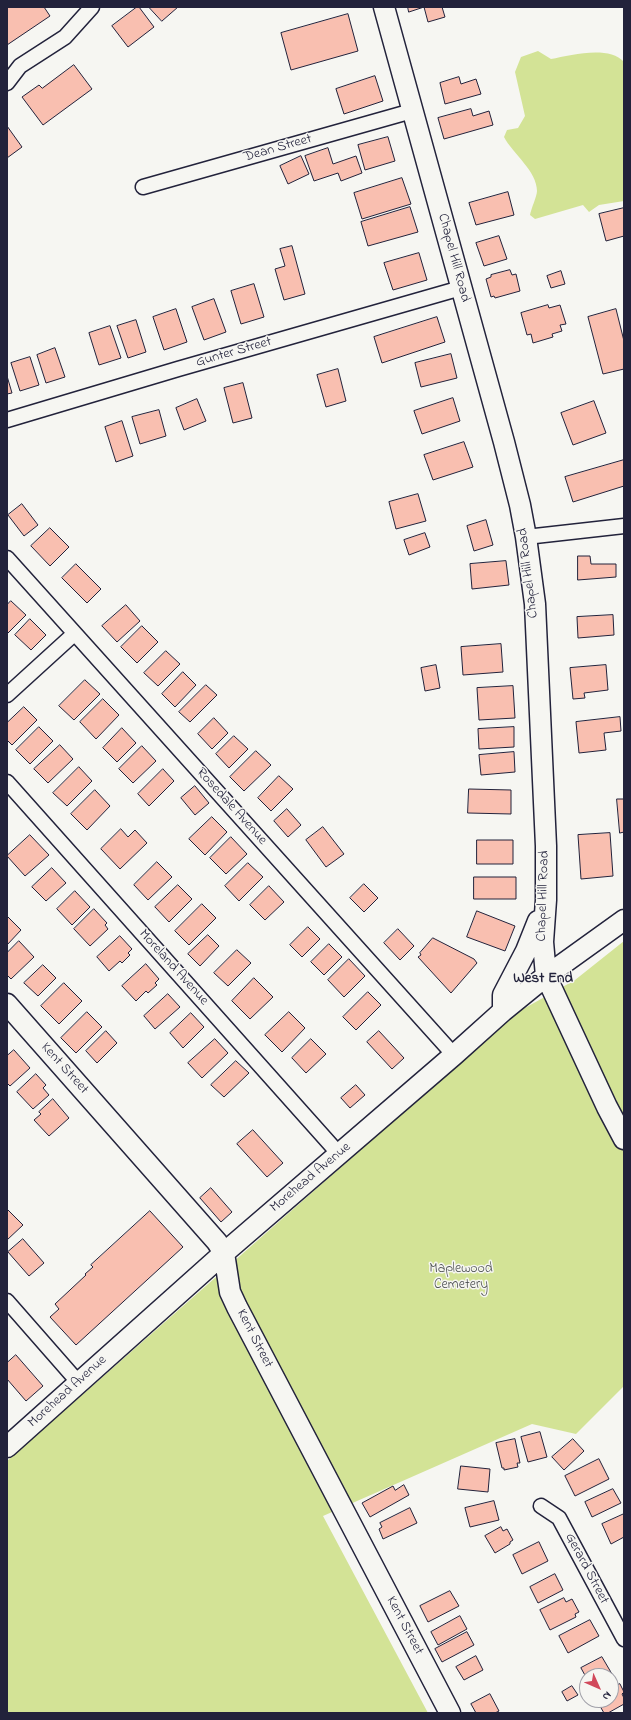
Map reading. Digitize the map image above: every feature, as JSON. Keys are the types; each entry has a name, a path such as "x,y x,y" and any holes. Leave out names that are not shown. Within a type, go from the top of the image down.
{"street":[{"name":"Chapel Hill Road","path":"384,7 504,442 520,505 526,537 535,604 546,846 546,900 543,942 546,976 607,1107 624,1138"},
{"path":"7,83 17,69 65,37 89,8"},
{"name":"Dean Street","path":"143,187 412,111"},
{"name":"Gunter Street","path":"7,420 178,368 461,288"},
{"path":"526,537 624,526"},
{"name":"Rosedale Avenue","path":"7,558 454,1055"},
{"path":"7,695 74,634"},
{"name":"Moreland Avenue","path":"7,782 340,1154"},
{"path":"503,1011 503,995 529,945 546,900"},
{"name":"Morehead Avenue","path":"7,1447 224,1253 340,1154 503,1011 546,976 624,920"},
{"name":"Kent Street","path":"7,1004 156,1171 217,1242 224,1253 230,1292 237,1307 450,1713"},
{"path":"7,1301 78,1382"},
{"name":"Gerard Street","path":"541,1506 558,1518 624,1639"}],"green space":[{"path":"538,51 551,59 579,54 600,53 617,57 624,62 624,201 599,205 589,212 583,205 535,219 530,215 537,193 536,184 529,170 504,137 507,130 518,128 525,116 515,72 521,57"},
{"name":"Maplewood Cemetery","path":"624,941 624,1386 576,1434 532,1424 323,1516 428,1713 7,1713 7,1461 516,1013 575,980"}],"building":[{"path":"7,7 44,7 50,16 7,45"},
{"path":"139,7 154,27 128,47 112,26"},
{"path":"149,7 178,7 162,21"},
{"path":"408,7 424,7 409,12"},
{"path":"424,7 442,7 445,17 428,22"},
{"path":"348,14 358,51 291,70 281,33"},
{"path":"74,65 92,89 43,125 22,97 39,85 42,88"},
{"path":"375,76 383,101 344,114 336,89"},
{"path":"459,77 461,84 476,79 481,94 445,104 440,83"},
{"path":"471,109 473,116 489,111 493,125 444,139 438,118"},
{"path":"7,126 22,147 7,158"},
{"path":"388,137 395,161 365,170 358,145"},
{"path":"328,148 333,164 356,156 362,173 341,181 338,173 314,181 305,156"},
{"path":"301,156 309,174 288,184 280,166"},
{"path":"402,178 411,204 362,219 354,193"},
{"path":"508,192 514,215 476,225 469,203"},
{"path":"410,207 418,232 368,246 361,222"},
{"path":"624,208 624,236 606,241 599,214"},
{"path":"499,236 507,259 484,266 476,243"},
{"path":"292,246 305,294 284,300 275,269 285,266 280,249"},
{"path":"419,253 427,280 393,290 384,263"},
{"path":"510,270 512,275 516,274 520,291 495,298 494,296 491,297 486,279 491,277 491,275"},
{"path":"561,271 565,284 551,288 547,276"},
{"path":"254,284 264,317 241,324 231,291"},
{"path":"214,299 226,332 204,340 192,307"},
{"path":"548,305 549,308 560,305 566,324 560,325 562,331 552,334 553,337 533,343 531,334 527,335 521,313"},
{"path":"176,309 187,342 164,350 153,317"},
{"path":"616,309 624,341 624,369 603,374 588,317"},
{"path":"437,317 445,342 382,363 374,337"},
{"path":"136,320 146,352 128,358 117,326"},
{"path":"110,326 121,358 99,365 89,333"},
{"path":"55,348 65,377 46,383 37,355"},
{"path":"451,354 457,378 421,387 415,363"},
{"path":"30,357 39,385 20,391 11,363"},
{"path":"338,369 346,401 326,407 317,375"},
{"path":"7,376 12,393 7,394"},
{"path":"243,383 252,418 233,423 224,388"},
{"path":"453,398 460,421 422,434 414,411"},
{"path":"197,399 206,421 184,430 176,408"},
{"path":"594,401 606,433 573,445 561,413"},
{"path":"159,410 166,436 140,444 132,417"},
{"path":"122,421 133,456 116,462 105,427"},
{"path":"464,442 473,467 433,480 424,455"},
{"path":"624,460 624,486 573,502 565,477"},
{"path":"418,494 426,521 396,529 389,502"},
{"path":"22,504 38,525 24,536 8,515"},
{"path":"486,520 493,545 474,551 467,526"},
{"path":"50,528 69,547 50,566 31,546"},
{"path":"425,533 430,547 409,555 404,540"},
{"path":"578,556 590,556 591,564 616,564 616,577 578,580"},
{"path":"506,561 509,585 472,589 470,564"},
{"path":"76,564 101,589 87,603 62,578"},
{"path":"11,601 26,615 7,634 7,605"},
{"path":"126,605 140,621 117,642 102,626"},
{"path":"613,615 614,635 578,638 577,617"},
{"path":"30,619 46,635 31,650 15,635"},
{"path":"142,626 158,642 137,663 121,647"},
{"path":"501,644 503,672 463,675 461,647"},
{"path":"166,651 180,664 158,686 144,673"},
{"path":"436,665 440,688 425,691 421,668"},
{"path":"606,665 608,690 584,693 585,698 573,699 570,668"},
{"path":"183,672 196,685 175,707 162,694"},
{"path":"85,680 100,694 74,720 59,706"},
{"path":"206,685 217,695 190,722 179,712"},
{"path":"513,686 515,718 479,720 477,688"},
{"path":"103,699 119,715 96,739 80,722"},
{"path":"24,707 37,720 12,745 7,740 7,723"},
{"path":"620,717 621,731 604,733 606,750 579,753 576,722"},
{"path":"214,718 228,733 212,749 198,734"},
{"path":"39,727 53,741 30,764 16,750"},
{"path":"514,727 514,747 479,749 478,729"},
{"path":"122,728 136,743 117,762 103,748"},
{"path":"234,736 248,749 229,768 216,754"},
{"path":"60,745 73,759 48,783 34,769"},
{"path":"142,746 156,761 133,783 119,769"},
{"path":"256,751 271,765 244,791 230,777"},
{"path":"514,752 515,772 481,775 479,755"},
{"path":"79,767 92,781 67,806 53,793"},
{"path":"163,769 174,781 149,806 138,794"},
{"path":"279,776 293,789 271,811 258,798"},
{"path":"195,786 209,803 195,815 181,798"},
{"path":"469,789 511,790 511,814 468,813"},
{"path":"95,790 110,806 87,830 71,814"},
{"path":"617,799 624,799 624,832 620,833"},
{"path":"287,809 301,825 288,837 274,821"},
{"path":"212,817 227,832 205,855 189,839"},
{"path":"323,827 344,854 326,867 306,840"},
{"path":"121,829 128,837 135,830 147,843 120,869 101,849"},
{"path":"610,833 613,876 581,879 578,835"},
{"path":"30,835 49,855 25,876 7,856"},
{"path":"231,837 247,854 226,874 210,858"},
{"path":"477,840 513,840 513,864 477,864"},
{"path":"157,862 172,877 148,900 134,885"},
{"path":"248,863 263,877 239,901 225,886"},
{"path":"52,868 66,883 46,901 32,887"},
{"path":"474,877 516,877 516,899 474,899"},
{"path":"364,884 378,898 364,912 350,898"},
{"path":"178,885 192,899 169,922 155,907"},
{"path":"269,886 284,902 265,920 250,905"},
{"path":"75,891 90,907 72,925 57,909"},
{"path":"202,904 216,918 189,945 175,931"},
{"path":"94,909 107,923 105,925 108,929 90,946 74,929"},
{"path":"477,911 515,926 505,951 467,937"},
{"path":"7,916 21,930 7,945"},
{"path":"308,927 320,939 302,957 290,945"},
{"path":"398,929 414,946 400,960 384,943"},
{"path":"208,935 219,946 200,966 188,954"},
{"path":"120,936 132,949 128,953 130,955 122,963 120,961 109,971 97,957"},
{"path":"433,938 474,959 477,963 451,993 418,957"},
{"path":"19,941 34,957 11,979 7,975 7,953"},
{"path":"329,944 342,957 324,975 311,962"},
{"path":"237,950 251,963 228,986 214,973"},
{"path":"349,959 365,976 344,997 328,980"},
{"path":"146,964 159,979 155,983 157,985 148,993 146,991 136,1001 122,986"},
{"path":"43,965 56,978 38,996 24,983"},
{"path":"254,978 273,997 250,1019 232,1001"},
{"path":"64,983 82,1001 59,1024 41,1006"},
{"path":"368,992 381,1005 356,1030 343,1017"},
{"path":"168,994 180,1007 155,1029 144,1016"},
{"path":"87,1012 102,1027 76,1053 61,1038"},
{"path":"289,1012 305,1028 282,1052 265,1035"},
{"path":"191,1013 204,1027 183,1048 170,1033"},
{"path":"106,1031 117,1043 97,1063 86,1051"},
{"path":"379,1031 404,1058 392,1069 367,1042"},
{"path":"215,1039 228,1053 202,1078 188,1063"},
{"path":"311,1039 326,1054 306,1073 292,1058"},
{"path":"14,1050 30,1068 10,1086 7,1083 7,1056"},
{"path":"236,1061 249,1073 224,1097 211,1085"},
{"path":"36,1074 46,1085 43,1088 49,1095 33,1109 17,1092"},
{"path":"356,1085 365,1095 350,1108 341,1098"},
{"path":"53,1099 69,1118 49,1136 34,1120 41,1114 39,1112"},
{"path":"253,1130 283,1163 267,1177 237,1144"},
{"path":"211,1188 232,1212 221,1222 200,1198"},
{"path":"7,1209 23,1225 7,1240"},
{"path":"150,1211 183,1247 76,1345 50,1317 59,1309 55,1304 86,1275 85,1274 93,1267 91,1265"},
{"path":"23,1239 44,1263 29,1276 8,1252"},
{"path":"16,1355 43,1386 26,1401 7,1379 7,1363"},
{"path":"540,1432 547,1457 528,1462 521,1437"},
{"path":"515,1439 520,1463 517,1463 518,1467 504,1470 504,1468 502,1468 496,1443"},
{"path":"573,1439 584,1451 564,1470 552,1457"},
{"path":"599,1459 609,1479 575,1496 565,1476"},
{"path":"461,1466 490,1469 488,1492 458,1489"},
{"path":"404,1485 409,1495 370,1517 362,1503 393,1486 395,1490"},
{"path":"613,1489 621,1503 592,1517 585,1502"},
{"path":"494,1501 499,1520 470,1527 465,1508"},
{"path":"410,1508 417,1523 383,1539 379,1529 382,1527 380,1523"},
{"path":"624,1514 624,1537 611,1544 602,1524"},
{"path":"501,1527 503,1531 507,1529 513,1540 510,1544 495,1553 485,1536"},
{"path":"539,1542 548,1561 522,1574 513,1555"},
{"path":"555,1574 563,1590 538,1603 530,1587"},
{"path":"450,1591 459,1606 428,1622 420,1606"},
{"path":"564,1598 566,1602 572,1599 579,1612 575,1614 576,1617 550,1630 540,1610"},
{"path":"460,1616 467,1629 438,1645 431,1632"},
{"path":"590,1620 599,1636 568,1653 559,1636"},
{"path":"467,1632 474,1645 442,1662 435,1649"},
{"path":"476,1656 483,1670 464,1680 456,1667"},
{"path":"602,1657 608,1668 581,1668"},
{"path":"619,1684 624,1692 622,1694 624,1704 619,1707"},
{"path":"572,1686 578,1695 567,1701 562,1692"},
{"path":"490,1694 499,1711 495,1713 476,1713 471,1704"},
{"path":"601,1708 617,1708 608,1713 604,1713"}],"district":[{"name":"West End","path":"543,980"}]}
